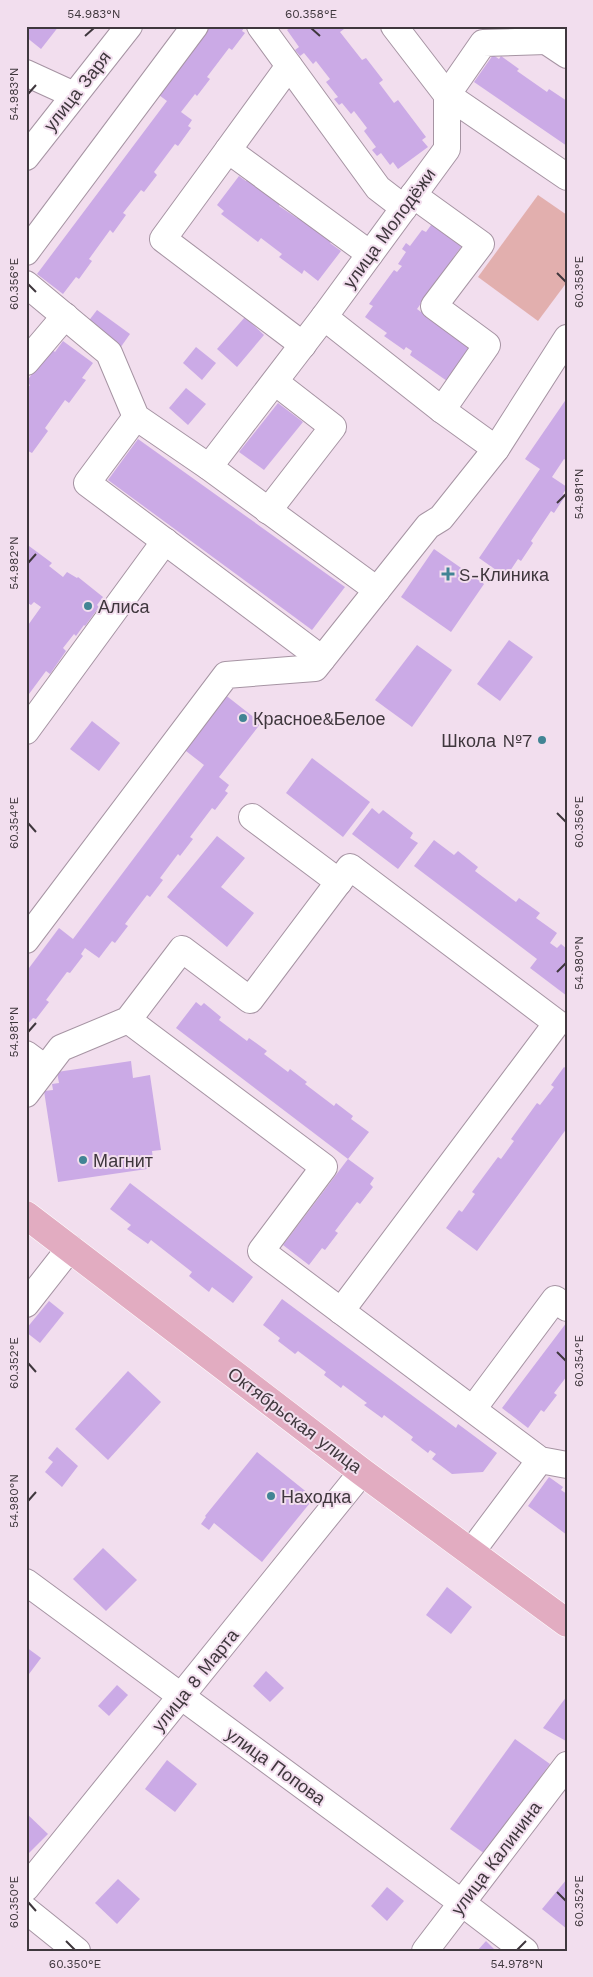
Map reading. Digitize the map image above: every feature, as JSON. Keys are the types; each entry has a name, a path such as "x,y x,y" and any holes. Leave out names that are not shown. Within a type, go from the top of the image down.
{"main road":[{"name":"Октябрьская улица","path":"26,1215 362,1472 567,1622"}],"street":[{"name":"улица Заря","path":"26,157 129,26"},
{"path":"26,252 195,26"},
{"path":"260,26 378,188 409,201 481,244 434,306 487,345 442,410"},
{"path":"394,26 447,95 567,177"},
{"path":"447,95 483,43 558,41"},
{"path":"289,66 163,239 303,345"},
{"path":"26,73 74,95"},
{"name":"улица Молодёжи","path":"209,467 324,317 447,149 447,95"},
{"path":"228,150 370,254"},
{"path":"26,284 109,353 136,417 209,467 376,590"},
{"path":"26,362 65,316"},
{"path":"324,317 442,410 496,449"},
{"path":"26,940 226,676 315,668 428,526 441,518 496,449 567,338"},
{"path":"268,511 333,427 274,382"},
{"path":"136,417 87,483 322,659"},
{"path":"26,731 165,541"},
{"path":"252,817 339,882"},
{"path":"26,1094 36,1061 61,1048 128,1020 182,949 250,1000 350,867 562,1026 341,1310"},
{"path":"128,1020 324,1167 261,1251 540,1460 567,1465"},
{"path":"26,1304 70,1248"},
{"path":"473,1409 555,1299 567,1308"},
{"path":"472,1551 540,1460"},
{"name":"улица 8 Марта","path":"26,1888 362,1472"},
{"name":"улица Попова","path":"26,1582 525,1951"},
{"name":"улица Калинина","path":"425,1951 567,1765"},
{"path":"26,1910 77,1951"}],"shaded area":[{"path":"538,195 567,215 567,282 538,321 478,277"}],"building":[{"path":"26,26 59,26 41,49 26,37"},
{"path":"205,26 245,26 242,31 245,33 232,50 229,48 207,77 210,79 181,112 192,120 188,126 191,128 178,146 175,144 154,172 157,175 144,192 141,190 123,213 126,215 113,233 110,230 89,259 92,261 79,279 76,277 63,294 37,274 167,101 155,92"},
{"path":"289,26 342,26 344,29 340,32 362,60 366,58 383,80 379,83 394,103 398,100 426,137 422,140 428,147 398,169 393,162 390,165 381,153 377,156 372,150 376,147 364,131 367,128 354,111 351,114 342,103 339,105 334,99 338,97 326,82 330,79 316,61 313,64 304,53 300,56 295,50 299,47 287,30 290,28"},
{"path":"493,55 499,59 501,56 519,69 517,71 547,92 549,89 567,101 565,104 567,105 567,146 474,82"},
{"path":"239,176 246,181 249,177 282,202 279,206 297,218 299,215 333,240 330,243 341,251 318,281 304,270 302,274 279,257 282,254 261,238 258,242 221,214 224,211 217,205"},
{"path":"434,221 464,243 453,258 457,260 437,281 417,309 421,312 424,308 479,353 447,381 410,355 412,351 406,347 404,350 384,336 387,333 365,317 373,306 369,304 394,270 397,272 402,266 398,264 406,252 402,249 406,243 410,246 422,230 426,232"},
{"path":"97,310 130,334 118,351 84,327"},
{"path":"245,317 264,335 237,367 217,349"},
{"path":"63,341 93,363 82,378 86,380 69,403 65,400 45,428 48,431 32,453 28,451 26,453 26,390 30,385 26,382 51,349 55,352"},
{"path":"196,347 216,363 202,380 183,363"},
{"path":"186,388 206,404 188,425 169,408"},
{"path":"567,398 567,461 564,459 552,477 567,487 563,494 566,495 554,513 551,511 531,541 533,543 521,561 518,559 506,577 479,558 540,469 525,459"},
{"path":"278,403 303,422 264,470 239,452"},
{"path":"138,439 345,587 312,630 108,480"},
{"path":"29,546 52,563 49,566 63,577 67,572 78,577 103,597 97,605 99,607 85,626 76,636 74,634 63,648 66,651 50,674 46,671 26,698 26,628 41,607 34,602 31,605 26,602 26,550"},
{"path":"434,549 484,584 451,632 401,597"},
{"path":"509,640 533,657 500,701 477,684"},
{"path":"417,645 452,670 412,727 375,700"},
{"path":"219,690 261,723 219,777 229,785 225,791 228,793 215,810 212,808 190,837 193,839 180,856 178,854 160,878 163,880 150,897 147,895 125,924 128,926 115,943 112,941 99,958 85,948 81,954 83,956 70,973 67,972 46,1000 49,1002 36,1019 33,1018 26,1026 26,972 59,928 73,939 204,765 177,744"},
{"path":"92,721 120,743 99,771 70,749"},
{"path":"312,758 370,802 343,837 286,793"},
{"path":"372,808 379,814 383,810 413,833 410,838 418,843 398,869 352,834"},
{"path":"217,836 245,858 221,887 254,913 227,947 167,897"},
{"path":"434,840 454,855 458,851 478,867 475,871 516,902 519,898 540,913 536,918 557,933 550,943 557,948 561,944 567,949 567,996 530,968 537,959 414,866"},
{"path":"196,1002 201,1006 204,1003 221,1017 219,1020 247,1041 249,1038 267,1051 264,1054 288,1072 290,1069 307,1082 305,1084 334,1106 336,1103 353,1116 351,1119 369,1132 348,1159 176,1028"},
{"path":"131,1061 133,1078 150,1075 161,1150 152,1151 153,1159 146,1160 147,1169 58,1182 44,1091 53,1090 52,1084 59,1083 57,1072"},
{"path":"564,1067 567,1069 567,1128 477,1251 446,1228 459,1210 462,1212 475,1194 472,1192 498,1157 501,1159 514,1141 511,1139 537,1103 540,1105 554,1087 551,1085"},
{"path":"348,1159 374,1178 370,1184 373,1187 360,1204 357,1202 335,1231 338,1233 325,1250 322,1248 309,1265 283,1245"},
{"path":"130,1183 253,1277 233,1303 212,1287 209,1292 189,1276 192,1272 151,1240 148,1244 127,1229 131,1225 110,1209"},
{"path":"282,1299 456,1428 458,1424 497,1453 483,1472 452,1474 432,1459 436,1454 430,1450 428,1453 411,1440 413,1437 384,1415 382,1418 364,1405 367,1403 343,1385 341,1388 324,1375 326,1372 298,1351 295,1354 278,1341 280,1338 263,1325"},
{"path":"49,1301 64,1313 40,1343 26,1332 26,1329"},
{"path":"567,1322 567,1376 554,1393 557,1395 544,1412 541,1410 528,1428 502,1408"},
{"path":"128,1371 161,1402 108,1460 75,1429"},
{"path":"57,1447 78,1466 62,1487 45,1472 53,1462 48,1458"},
{"path":"257,1452 314,1498 262,1562 214,1523 209,1530 201,1524 205,1516"},
{"path":"549,1477 563,1487 561,1490 567,1494 567,1535 528,1506"},
{"path":"103,1548 137,1580 106,1611 73,1579"},
{"path":"447,1587 472,1607 451,1634 426,1615"},
{"path":"26,1647 41,1658 26,1678"},
{"path":"266,1671 284,1688 270,1702 253,1686"},
{"path":"117,1685 128,1695 109,1716 98,1706"},
{"path":"567,1696 567,1740 566,1741 543,1728"},
{"path":"515,1739 550,1764 485,1854 450,1829"},
{"path":"167,1760 197,1784 175,1812 145,1789"},
{"path":"26,1813 48,1834 26,1856"},
{"path":"118,1879 140,1899 117,1924 95,1903"},
{"path":"567,1879 567,1929 542,1909"},
{"path":"387,1887 404,1901 387,1921 371,1906"},
{"path":"486,1941 496,1951 477,1951"}],"place":[{"name":"S-Клиника","path":"448,574"},
{"name":"Алиса","path":"88,606"},
{"name":"Красное&Белое","path":"243,718"},
{"name":"Школа №7","path":"542,740"},
{"name":"Магнит","path":"83,1160"},
{"name":"Находка","path":"271,1496"}]}
